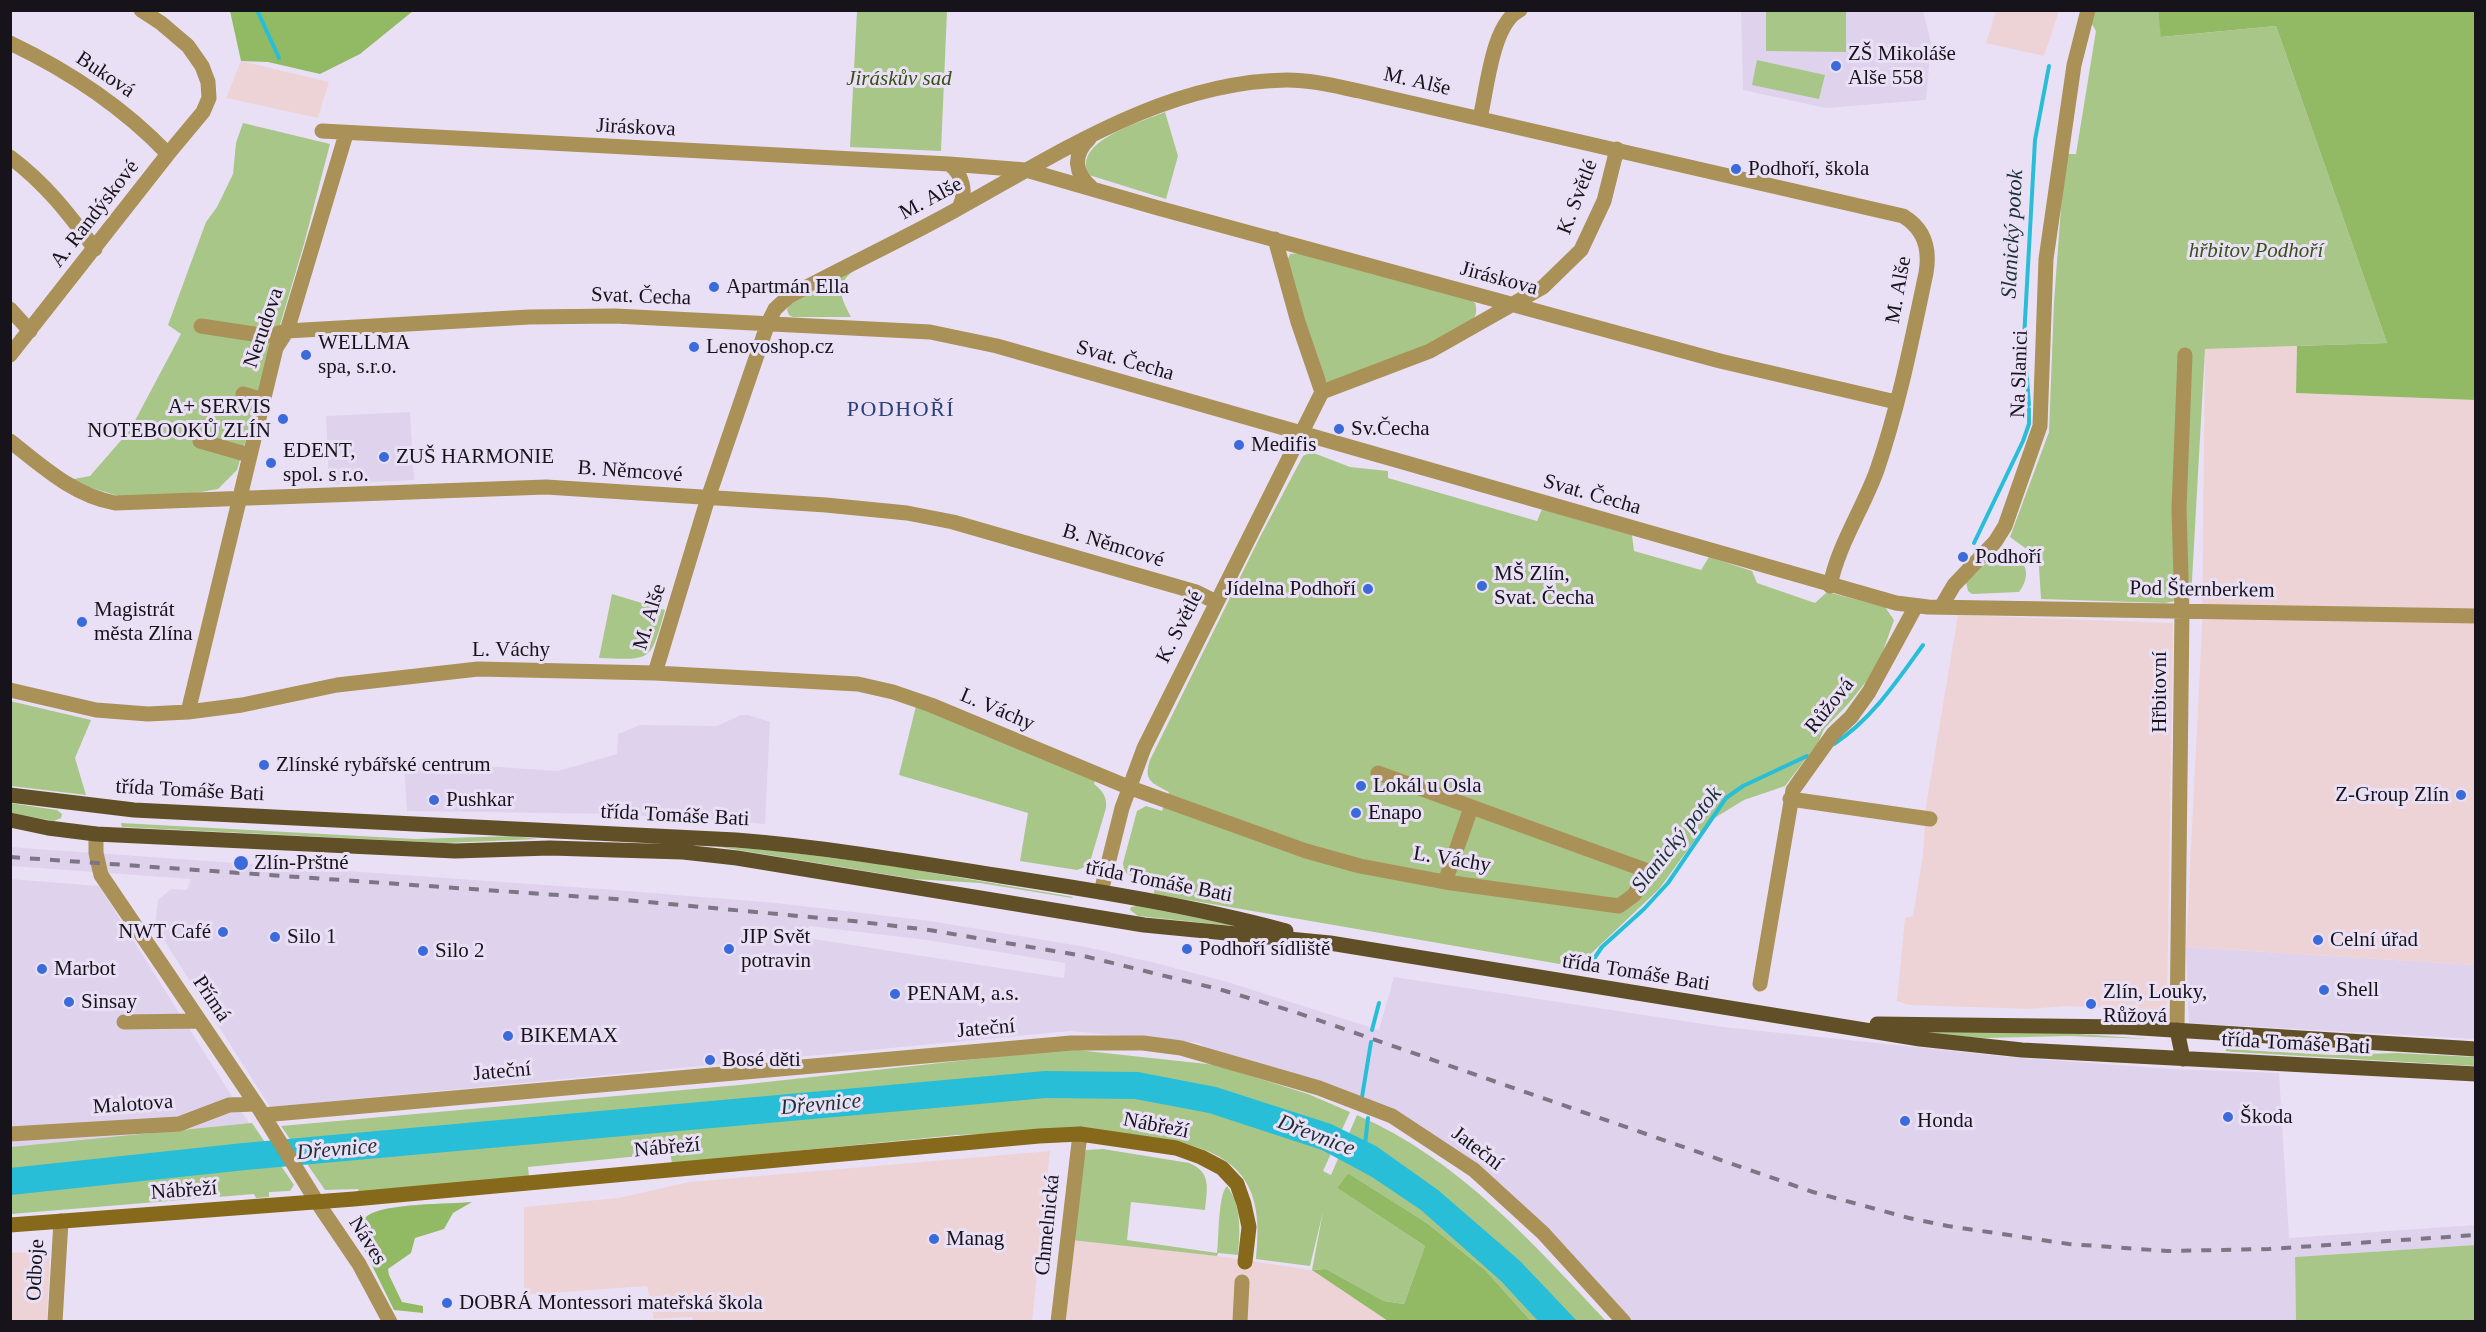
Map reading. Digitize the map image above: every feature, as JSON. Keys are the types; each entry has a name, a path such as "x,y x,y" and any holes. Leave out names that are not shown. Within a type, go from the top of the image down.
{"main road":[{"name":"třída Tomáše Bati","path":"10,795 98,807 802,845 1101,892 1231,916 1330,943"},
{"path":"96,834 98,807"},
{"name":"třída Tomáše Bati","path":"10,820 96,834 455,851 550,849 683,852 737,858 1144,925 1330,943 1920,1039 2022,1050 2475,1074"},
{"path":"1096,918 1101,892"},
{"name":"třída Tomáše Bati","path":"1829,1024 2069,1024 2475,1049"},
{"path":"2177,1030 2183,1059"}],"street":[{"name":"A. Randýskové","path":"10,355 203,112 209,98 208,82 202,66 188,46 176,34 141,10"},
{"path":"1480,118 1499,33 1510,16 1520,10"},
{"name":"Na Slanici","path":"1928,607 1954,585 1995,542 2005,526 2040,426 2046,259 2074,65 2088,10"},
{"name":"Buková","path":"10,43 40,57 102,96 139,124 168,154"},
{"name":"M. Alše","path":"655,673 708,498 768,323 775,309 788,297 959,208 1026,170 1157,106 1221,87 1272,81 1319,82 1903,216 1912,221 1921,233 1929,258 1896,402 1876,474 1836,565 1830,586"},
{"name":"Jiráskova","path":"322,131 1026,170 1720,361 1896,402"},
{"name":"Nerudova","path":"188,712 276,348 286,331 346,134"},
{"path":"1091,138 1079,152 1077,166 1082,179 1093,189"},
{"name":"K. Světlé","path":"1101,892 1128,787 1144,748 1322,392 1430,351 1543,287 1581,250 1604,201 1617,149"},
{"path":"10,157 56,197 95,249"},
{"path":"949,164 958,171 962,184 963,200 959,208"},
{"path":"1275,239 1298,322 1322,392"},
{"path":"10,309 30,331"},
{"name":"Svat. Čecha","path":"201,326 267,336 286,331 529,317 615,316 930,332 964,338 1301,433 1830,586 1875,598 1928,607"},
{"name":"Hřbitovní","path":"2177,1030 2182,611 2179,509 2185,355"},
{"path":"243,394 263,400"},
{"name":"B. Němcové","path":"10,441 74,489 105,501 126,503 546,486 826,505 907,513 953,522 1196,592 1216,602"},
{"path":"200,441 249,455"},
{"name":"Pod Šternberkem","path":"1928,607 2475,616"},
{"name":"Růžová","path":"1760,984 1790,799 1804,773 1833,734 1851,717 1869,693 1928,607"},
{"name":"L. Váchy","path":"10,690 96,710 148,714 188,712 242,705 337,685 478,669 655,673 858,684 893,692 931,705 1128,787 1306,852 1370,868 1445,882 1619,906 1634,895 1648,871 1378,773"},
{"path":"1790,799 1930,819"},
{"path":"1445,882 1471,808"},
{"name":"Přímá","path":"96,834 96,853 101,875 307,1183"},
{"path":"124,1022 200,1022"},
{"name":"Jateční","path":"263,1115 1071,1043 1143,1043 1181,1047 1319,1088 1392,1116 1474,1170 1543,1233 1624,1322"},
{"name":"Malotova","path":"10,1134 179,1124 229,1105 263,1115"},
{"name":"Nábřeží","path":"10,1225 316,1202 1080,1134 1176,1148 1222,1168 1237,1184 1244,1204 1249,1227 1245,1262"},
{"name":"Chmelnická","path":"1058,1322 1080,1134"},
{"name":"Náves","path":"307,1183 316,1202 359,1264 390,1322"},
{"name":"Odboje","path":"55,1322 61,1221"},
{"path":"1240,1321 1242,1282"}],"shaded area":[{"name":"ZŠ Mikoláše Alše 558","path":"1741,11 1923,11 1931,43 1926,100 1826,108 1743,90"},
{"path":"1996,11 2059,11 2044,56 1986,43"},
{"path":"241,61 329,82 318,118 226,98"},
{"path":"2297,346 2296,393 2475,400 2475,965 2186,947 2202,627 2205,349"},
{"path":"410,412 414,480 329,484 326,416"},
{"path":"1958,615 2173,623 2167,1011 2065,1006 2030,1009 1909,1005 1897,1001 1905,918 1913,916 1923,855 1926,806"},
{"path":"741,715 770,722 765,824 615,814 407,811 404,763 422,762 558,771 617,754 618,734 640,725 717,726"},
{"path":"10,847 615,890 776,903 930,921 1086,947 1155,963 1224,981 1379,1030 1394,977 1723,1027 2010,1057 2171,1069 2279,1073 2289,1238 2475,1225 2475,1245 2295,1257 2296,1321 1614,1321 1537,1237 1473,1177 1405,1131 1302,1080 1209,1050 1199,1043 1070,1031 270,1107 155,926 158,900 171,889 187,890 191,879 11,866","holes":["809,926 927,940 1065,963 1064,978 807,938"]},
{"path":"10,879 99,886 252,1128 11,1148"},
{"path":"2186,947 2475,965 2475,1039 2189,1023"},
{"path":"1050,1151 1032,1321 693,1321 692,1317 654,1319 647,1286 524,1295 524,1207 618,1198 689,1182"},
{"path":"1071,1240 1217,1256 1312,1270 1388,1321 1061,1322"},
{"path":"50,1250 47,1321 11,1321 11,1253"}],"green space":[{"path":"230,10 413,11 360,54 320,74 268,62 241,61"},
{"name":"Jiráskův sad","path":"857,11 947,11 941,151 850,147"},
{"path":"1766,11 1846,11 1846,52 1766,51"},
{"name":"hřbitov Podhoří","path":"2094,11 2158,11 2162,37 2276,26 2387,343 2205,349 2191,598 2165,603 2041,599 2036,556 2010,537 2049,432 2054,302 2065,154 2076,154 2096,31 2090,21"},
{"path":"2158,11 2475,11 2475,400 2296,393 2297,346 2387,343 2276,26 2161,37"},
{"path":"1757,60 1825,75 1819,99 1752,85"},
{"path":"1165,112 1178,156 1166,199 1089,175 1086,163 1090,152 1099,143 1126,127"},
{"path":"243,123 330,144 304,244 237,470 218,489 167,498 118,496 72,482 74,479 90,476 130,430 181,334 168,325 206,222 217,207 233,174 236,143"},
{"path":"1302,253 1468,298 1475,303 1476,314 1472,320 1458,330 1423,348 1328,383 1321,374 1287,261 1290,254"},
{"path":"849,270 852,272 843,283 841,293 851,317 793,317 789,315 787,310 789,305"},
{"path":"1311,452 1350,467 1388,471 1388,478 1537,521 1542,509 1632,535 1634,551 1701,570 1709,557 1752,571 1757,583 1815,603 1827,592 1885,607 1894,620 1877,668 1849,703 1824,729 1818,743 1785,786 1744,800 1708,822 1659,889 1577,967 1154,894 1155,882 1134,878 1124,871 1123,863 1137,811 1146,806 1162,811 1169,792 1148,777 1150,760 1260,537 1303,456"},
{"path":"2006,554 2019,559 2025,568 2025,579 2019,592 1972,594 1968,591 1966,582 1979,569 1989,561"},
{"path":"612,594 665,610 656,640 647,654 630,659 599,658"},
{"path":"10,701 91,720 75,758 86,795 11,786"},
{"path":"916,706 1095,780 1094,784 1105,797 1106,808 1090,862 1077,870 1020,861 1028,813 899,775"},
{"path":"10,803 57,810 62,814 61,818 54,821 11,813"},
{"path":"121,823 415,839 513,836 537,839 446,843 122,827"},
{"path":"714,846 778,851 887,865 1073,897 980,883 914,879"},
{"path":"1137,906 1234,926 1138,916 1130,910 1131,907"},
{"path":"1920,1031 2052,1032 2148,1039 2069,1036 1986,1038 1920,1034"},
{"path":"1068,1049 1216,1065 1308,1094 1350,1112 1323,1171 1331,1175 1357,1115 1394,1133 1461,1179 1492,1205 1606,1321 1531,1321 1485,1270 1427,1223 1348,1173 1337,1188 1425,1246 1404,1304 1384,1301 1326,1269 1312,1270 1323,1212 1310,1266 1256,1259 1257,1216 1247,1183 1237,1170 1223,1159 1183,1143 1071,1130 957,1135 672,1163 670,1153 528,1167 529,1177 359,1193 358,1189 325,1190 281,1126 739,1085"},
{"path":"2226,1049 2333,1055 2397,1053 2475,1057 2475,1066 2233,1052 2226,1051"},
{"path":"252,1123 294,1185 290,1191 269,1192 269,1197 256,1198 254,1194 11,1214 11,1147"},
{"path":"1103,1149 1189,1163 1205,1176 1207,1195 1205,1210 1131,1202 1127,1240 1217,1253 1220,1207 1227,1186 1238,1211 1238,1255 1218,1253 1217,1256 1071,1240 1080,1165 1086,1150"},
{"path":"1348,1173 1427,1223 1485,1270 1531,1321 1388,1321 1312,1270 1326,1269 1384,1301 1404,1304 1425,1246 1337,1188"},
{"path":"472,1202 453,1213 444,1229 415,1238 411,1253 388,1269 402,1302 423,1306 423,1313 394,1310 358,1237 363,1220 375,1212 387,1209"},
{"path":"2475,1245 2475,1321 2296,1321 2295,1257"}],"water":[{"name":"Dřevnice","path":"1045,1071 1138,1072 1216,1087 1331,1124 1376,1146 1438,1190 1520,1261 1577,1321 1538,1321 1501,1281 1421,1210 1372,1177 1322,1150 1209,1113 1135,1099 1046,1098 246,1170 11,1195 10,1168 243,1143"}],"waterway":[{"path":"257,10 279,58"},
{"name":"Slanický potok","path":"2029,405 2024,338 2035,140 2049,66"},
{"name":"Slanický potok","path":"1974,543 2023,441 2029,424 2029,409"},
{"name":"Slanický potok","path":"1834,744 1872,711 1923,645"},
{"name":"Slanický potok","path":"1589,966 1602,947 1644,909 1668,883 1726,798 1743,786 1807,756"},
{"name":"Slanický potok","path":"1372,1030 1379,1003"},
{"name":"Slanický potok","path":"1362,1097 1371,1042"},
{"name":"Slanický potok","path":"1365,1144 1368,1118"}],"railway":[{"path":"10,857 615,899 929,930 1084,956 1222,990 1295,1012 1813,1192 1948,1226 2069,1244 2167,1251 2269,1249 2476,1235"}],"place":[{"name":"ZŠ Mikoláše Alše 558","path":"1836,66"},
{"name":"Podhoří, škola","path":"1736,169"},
{"name":"Apartmán Ella","path":"714,287"},
{"name":"Lenovoshop.cz","path":"694,347"},
{"name":"WELLMA spa, s.r.o.","path":"306,355"},
{"name":"A+ SERVIS NOTEBOOKŮ ZLÍN","path":"283,419"},
{"name":"Sv.Čecha","path":"1339,429"},
{"name":"Medifis","path":"1239,445"},
{"name":"ZUŠ HARMONIE","path":"384,457"},
{"name":"EDENT, spol. s r.o.","path":"271,463"},
{"name":"Podhoří","path":"1963,557"},
{"name":"MŠ Zlín, Svat. Čecha","path":"1482,586"},
{"name":"Jídelna Podhoří","path":"1368,589"},
{"name":"Magistrát města Zlína","path":"82,622"},
{"name":"Zlínské rybářské centrum","path":"264,765"},
{"name":"Lokál u Osla","path":"1361,786"},
{"name":"Z-Group Zlín","path":"2461,795"},
{"name":"Pushkar","path":"434,800"},
{"name":"Enapo","path":"1356,813"},
{"name":"Zlín-Prštné","path":"241,863"},
{"name":"NWT Café","path":"223,932"},
{"name":"Silo 1","path":"275,937"},
{"name":"Celní úřad","path":"2318,940"},
{"name":"JIP Svět potravin","path":"729,949"},
{"name":"Podhoří sídliště","path":"1187,949"},
{"name":"Silo 2","path":"423,951"},
{"name":"Marbot","path":"42,969"},
{"name":"Shell","path":"2324,990"},
{"name":"PENAM, a.s.","path":"895,994"},
{"name":"Sinsay","path":"69,1002"},
{"name":"Zlín, Louky, Růžová","path":"2091,1004"},
{"name":"BIKEMAX","path":"508,1036"},
{"name":"Bosé děti","path":"710,1060"},
{"name":"Škoda","path":"2228,1117"},
{"name":"Honda","path":"1905,1121"},
{"name":"Manag","path":"934,1239"},
{"name":"DOBRÁ Montessori mateřská škola","path":"447,1303"}],"district":[{"name":"PODHOŘÍ","path":"901,410"}]}
